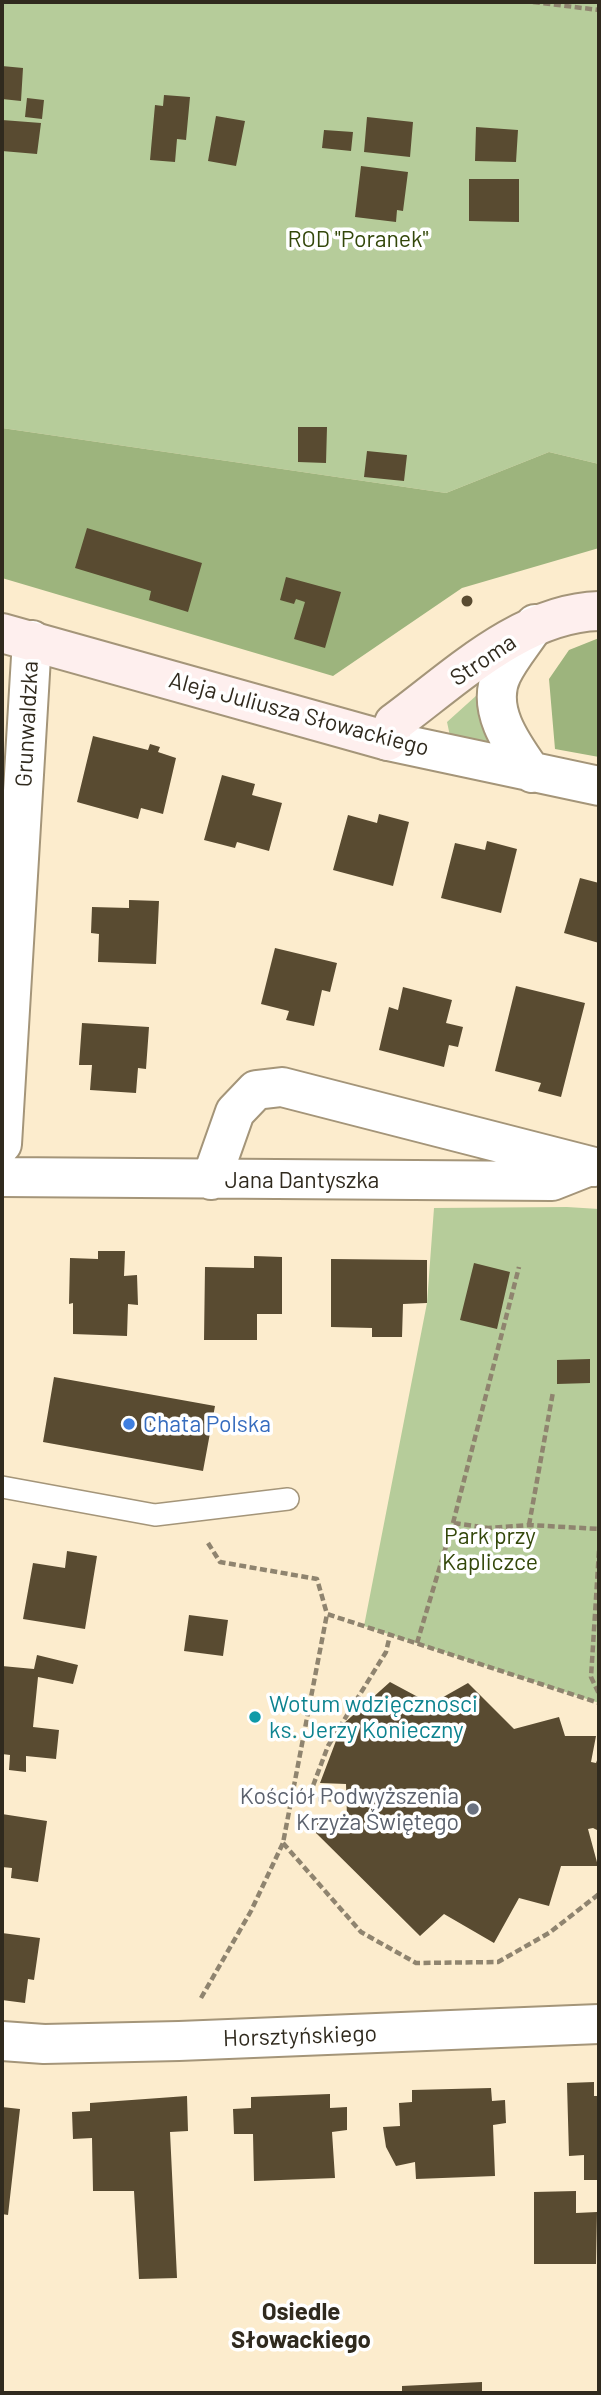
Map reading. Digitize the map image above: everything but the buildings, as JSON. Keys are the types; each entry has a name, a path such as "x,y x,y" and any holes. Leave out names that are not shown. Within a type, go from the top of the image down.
{"street":[{"name":"Stroma","path":"388,741 394,723 535,624 582,611 599,611"},
{"path":"532,773 508,738 497,707 501,676 535,624"},
{"name":"Aleja Juliusza Słowackiego","path":"17,636 388,741 599,786"},
{"name":"Grunwaldzka","path":"2,1144 17,636"},
{"path":"211,1180 235,1112 256,1090 282,1087 595,1167"},
{"name":"Jana Dantyszka","path":"2,1177 552,1181 595,1167"},
{"name":"Horsztyńskiego","path":"2,2041 44,2044 178,2041 599,2025"}],"lane":[{"path":"2,1487 155,1515 288,1499"}],"path":[{"path":"533,2 599,9"},
{"path":"417,1643 453,1523 519,1268"},
{"path":"529,1525 553,1392"},
{"path":"453,1523 488,1528 529,1525 599,1529"},
{"path":"599,1551 591,1677 599,1694"},
{"path":"194,2010 251,1911 283,1843 327,1614 599,1703"},
{"path":"346,1800 308,1799 328,1746 386,1652 390,1635"},
{"path":"283,1843 361,1931 416,1963 498,1962 549,1933 599,1894"}],"green space":[{"name":"ROD \"Poranek\"","path":"2,2 599,2 599,464 549,452 446,493 2,428"},
{"path":"2,428 446,493 549,452 599,464 599,548 462,588 333,676 2,578"},
{"path":"599,638 599,757 555,749 549,679 569,650"},
{"path":"477,695 484,700 490,743 450,736 447,722"},
{"name":"Park przy Kapliczce","path":"434,1208 599,1209 599,1703 364,1626 427,1303"}],"place":[{"name":"Chata Polska","path":"129,1424"},
{"name":"Wotum wdzięcznosci ks. Jerzy Konieczny","path":"255,1717"},
{"name":"Kościół Podwyższenia Krzyża Świętego","path":"473,1809"}],"district":[{"name":"Osiedle Słowackiego","path":"301,2326"}]}
